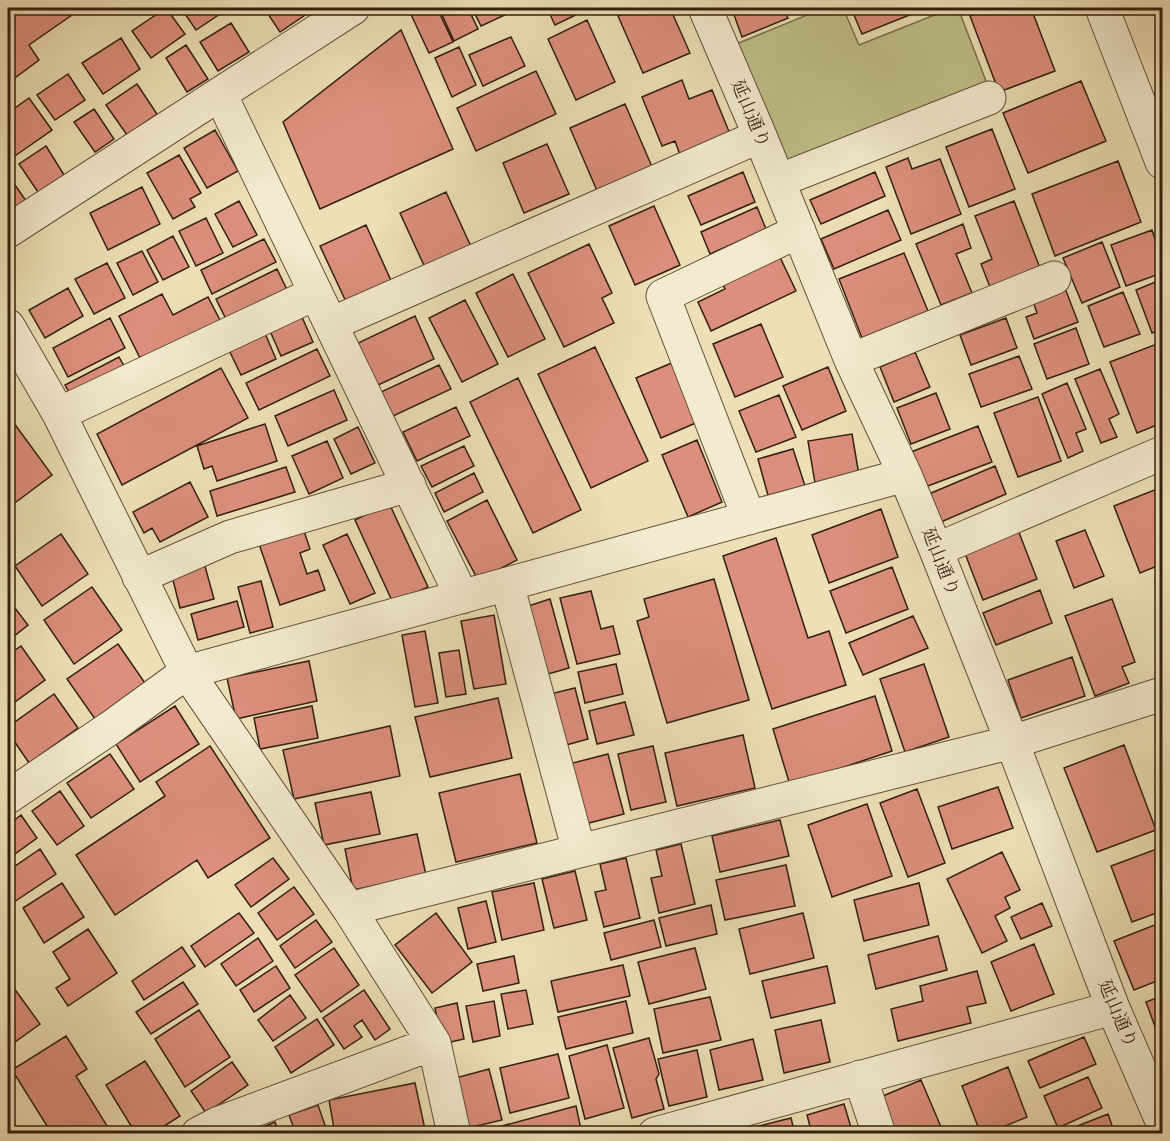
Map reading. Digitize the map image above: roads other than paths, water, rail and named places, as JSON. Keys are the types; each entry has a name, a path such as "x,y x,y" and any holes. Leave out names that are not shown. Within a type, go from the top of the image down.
{"street":[{"path":"8,231 353,8"},
{"path":"1102,8 1162,162"},
{"name":"延山通り","path":"711,10 851,360 905,475 936,550 1113,1008 1152,1068 1162,1121"},
{"path":"220,94 462,597"},
{"path":"778,181 988,98"},
{"path":"331,324 760,136"},
{"path":"749,518 663,296 799,231"},
{"path":"851,360 1053,278"},
{"path":"59,414 316,293"},
{"path":"8,326 59,414 187,672 350,909 434,1043 454,1134"},
{"path":"936,550 1162,453"},
{"path":"8,797 110,728 187,672 905,475"},
{"path":"140,577 230,537 409,485"},
{"path":"507,584 579,851"},
{"path":"350,909 1012,742 1162,694"},
{"path":"655,1134 1113,1008"},
{"path":"198,1134 217,1124 434,1043"},
{"path":"860,1077 879,1134"}]}
